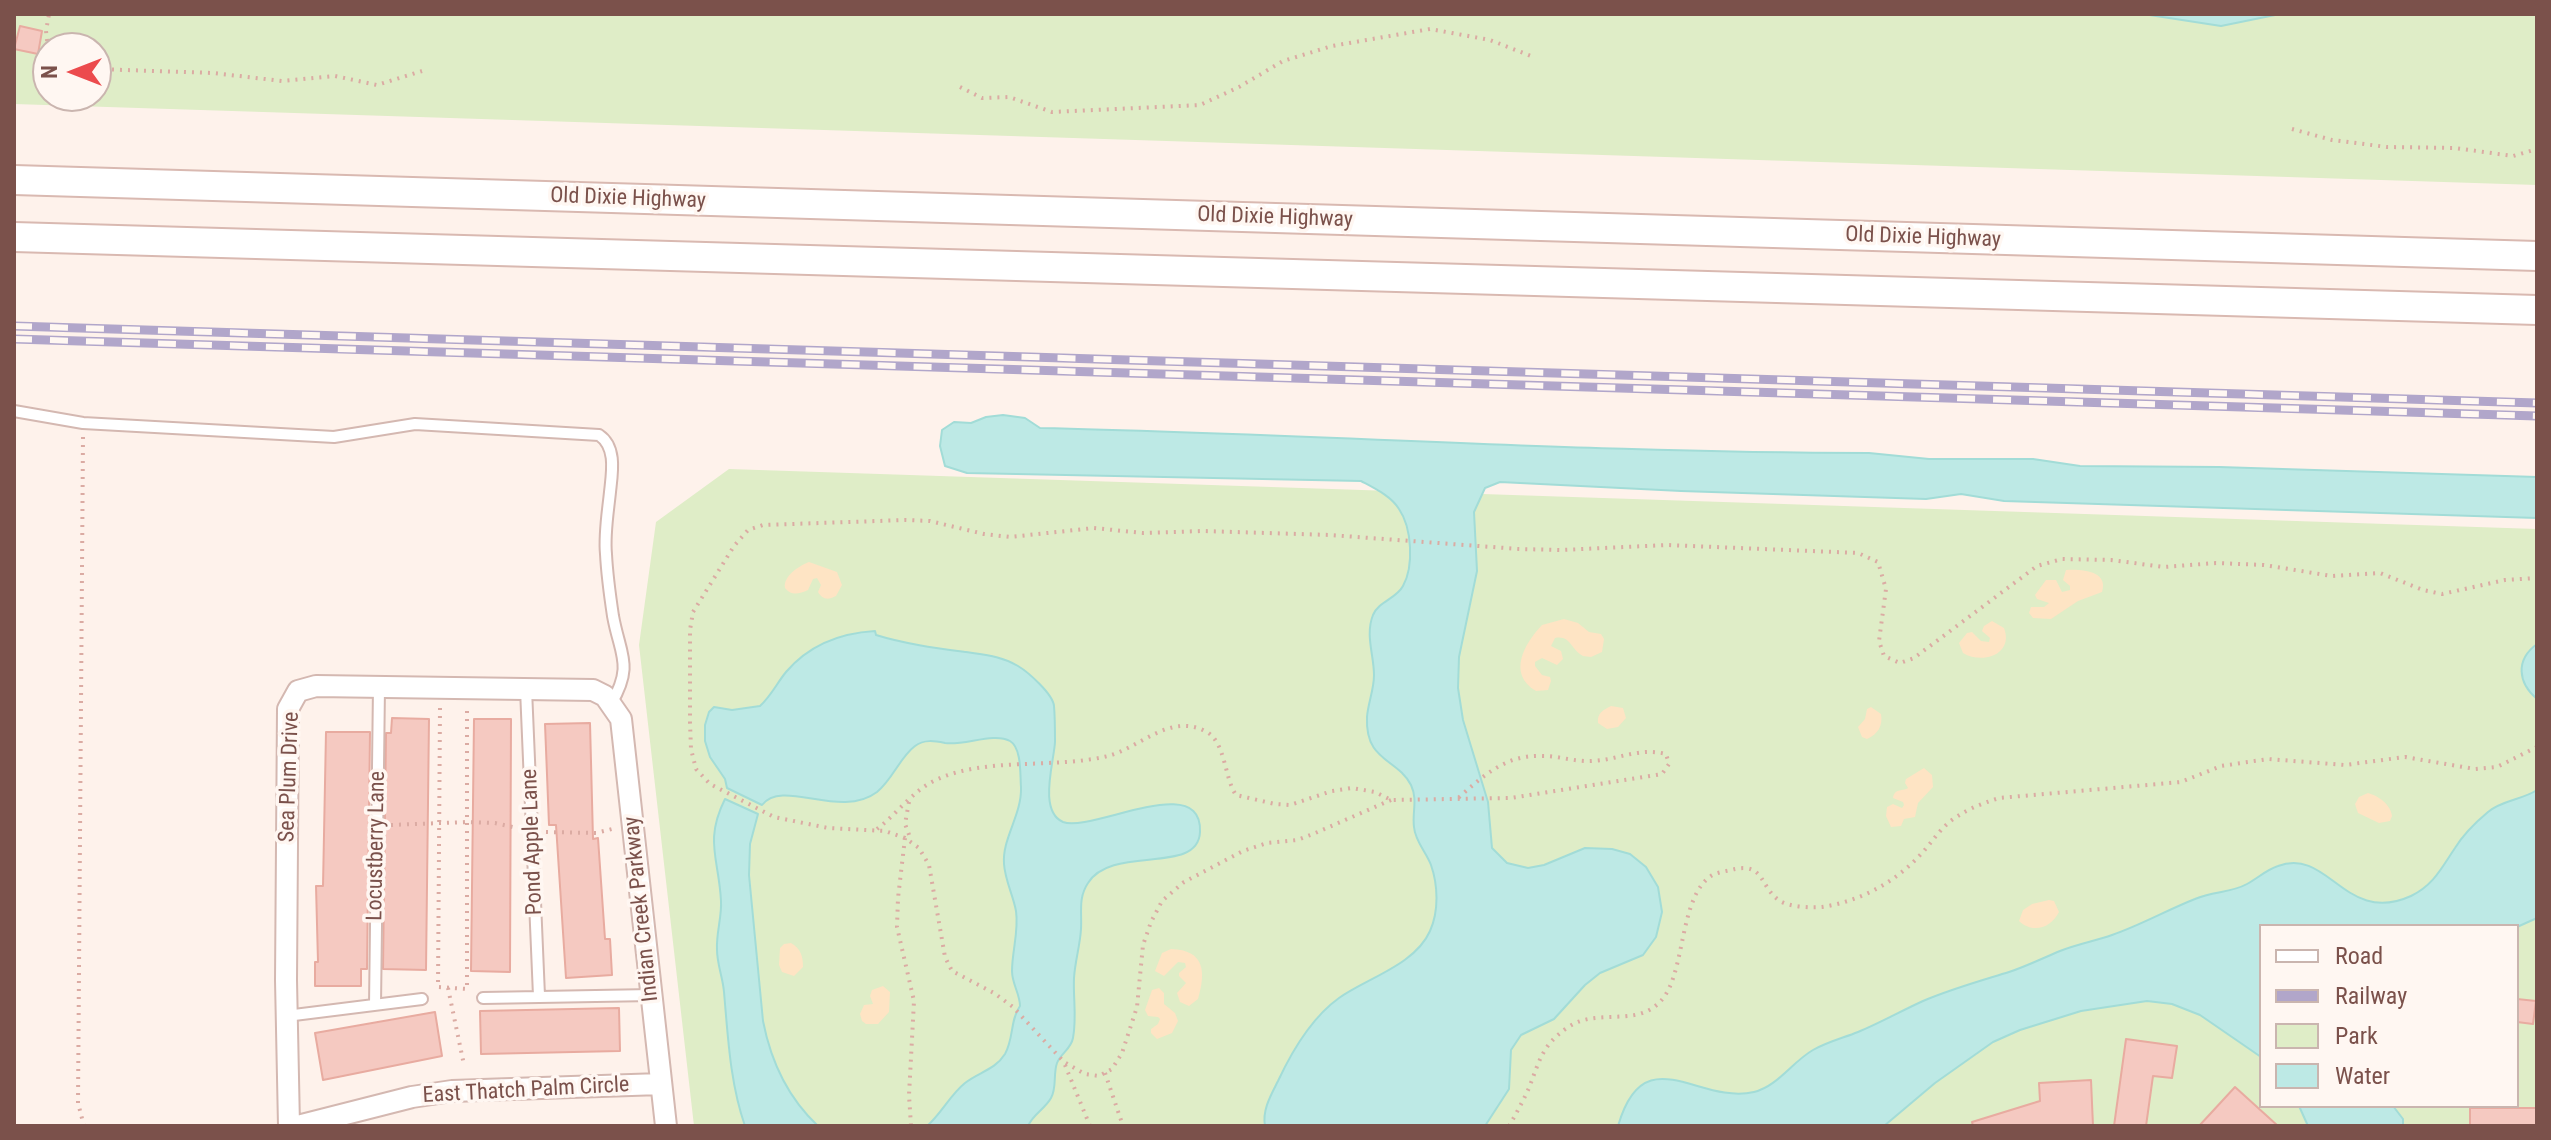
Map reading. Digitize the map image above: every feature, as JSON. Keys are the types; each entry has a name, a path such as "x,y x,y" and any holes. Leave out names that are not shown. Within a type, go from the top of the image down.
{"main road":[{"name":"Old Dixie Highway","path":"14,180 2537,256"},
{"path":"14,237 2537,310"}],"street":[{"name":"Sea Plum Drive","path":"289,1126 286,1016 288,709 298,691 316,686 593,690 608,700"},
{"name":"Indian Creek Parkway","path":"608,700 621,719 666,1126"},
{"name":"East Thatch Palm Circle","path":"298,1126 412,1097 452,1091 661,1084"}],"lane":[{"path":"14,411 83,423 334,437 415,424 599,435 605,439 610,450 613,470 605,551 624,668 623,684 608,700"},
{"name":"Locustberry Lane","path":"375,1005 379,687"},
{"name":"Pond Apple Lane","path":"526,689 539,996"},
{"path":"483,998 652,995"},
{"path":"286,1016 422,999"}],"path":[{"path":"960,87 982,98 1009,97 1052,112 1200,105 1283,61 1332,46 1430,29 1490,40 1531,56"},
{"path":"112,70 213,73 282,81 335,76 377,85 422,71"},
{"path":"2292,129 2332,140 2387,147 2455,148 2513,156 2537,149"},
{"path":"83,423 78,1103 84,1126"},
{"path":"1457,799 1486,773 1521,756 1590,761 1651,750 1666,754 1669,764 1662,774 1542,794 1493,799 1391,800 1297,840 1267,843 1243,851 1184,882 1162,901 1151,922 1143,945 1137,1007 1122,1053 1112,1069 1105,1073 1099,1076 1085,1074 1064,1062 1013,1007 994,993 952,971 945,957 929,865 919,848 905,838 876,830 828,828 774,817 710,784 696,769 691,749 690,630 693,612 734,546 748,530 763,525 906,520 930,521 1010,537 1094,528 1143,533 1203,531 1562,550 1668,545 1858,553 1878,562 1886,589 1879,641 1884,656 1900,663 1914,658 2037,566 2062,559 2111,560 2164,567 2216,563 2264,565 2332,576 2380,573 2442,594 2505,580 2537,578"},
{"path":"440,706 438,987 467,989 467,706"},
{"path":"876,830 936,779 962,771 1110,756 1162,729 1186,727 1206,731 1216,742 1229,785 1236,795 1290,805 1352,788 1375,792 1391,800"},
{"path":"1509,1126 1530,1087 1537,1062 1553,1039 1569,1025 1596,1017 1636,1016 1655,1007 1667,993 1676,971 1696,892 1711,876 1745,867 1759,873 1781,902 1817,908 1884,886 1903,872 1954,819 1975,806 1999,798 2181,782 2221,766 2268,759 2345,765 2405,757 2475,769 2497,767 2537,747"},
{"path":"909,801 905,824 911,842"},
{"path":"385,826 439,821 495,823 523,829"},
{"path":"544,832 596,833 612,829"},
{"path":"905,838 897,927 914,1001 909,1095 911,1126"},
{"path":"448,988 464,1065"},
{"path":"1064,1062 1090,1126"},
{"path":"1105,1073 1123,1126"}],"green space":[{"path":"14,14 2537,14 2537,185 112,107 112,32 32,32 32,105 14,104"},
{"path":"729,469 2537,529 2537,1126 694,1126 639,645 656,522"}],"sand":[{"path":"809,562 837,572 842,585 836,596 828,599 822,597 818,592 821,585 817,578 813,579 808,590 787,591 785,584 789,576"},
{"path":"2066,570 2086,571 2098,576 2102,580 2102,592 2078,601 2051,619 2033,618 2029,613 2031,607 2044,607 2049,603 2037,599 2035,595 2046,580 2056,580 2062,592 2070,590 2063,580"},
{"path":"1564,619 1578,623 1589,632 1601,634 1604,639 1602,652 1591,657 1583,656 1568,641 1555,638 1551,646 1561,651 1563,659 1557,665 1542,658 1535,662 1542,675 1550,677 1551,681 1548,690 1536,691 1522,676 1521,659 1529,641 1542,625"},
{"path":"1992,621 2004,628 2005,645 2001,650 1995,655 1979,658 1963,653 1959,643 1967,633 1972,632 1981,641 1989,642 1990,638 1982,631"},
{"path":"1611,706 1623,708 1626,718 1618,727 1607,729 1598,723 1598,717"},
{"path":"1871,707 1881,714 1881,722 1877,732 1867,739 1862,737 1858,727"},
{"path":"1924,768 1932,775 1933,787 1918,803 1915,817 1904,819 1901,826 1891,827 1886,816 1887,807 1893,804 1902,808 1903,802 1893,798 1894,795 1908,788 1906,779"},
{"path":"2368,793 2387,805 2392,816 2390,821 2379,823 2358,813 2355,804 2359,797"},
{"path":"2054,901 2059,912 2047,925 2036,928 2019,921 2023,910"},
{"path":"791,943 799,950 803,963 794,976 782,972 779,965 780,948"},
{"path":"1171,949 1191,953 1200,964 1202,980 1198,999 1189,1006 1180,1002 1177,993 1186,983 1179,976 1186,967 1185,963 1178,962 1164,976 1155,971 1162,953"},
{"path":"883,986 890,992 889,1012 878,1024 866,1024 860,1014 864,1005 873,1004 870,996 872,990"},
{"path":"1159,988 1164,993 1164,1004 1175,1013 1178,1021 1172,1033 1157,1039 1151,1029 1160,1019 1148,1016 1145,1010 1152,990"}],"water":[{"path":"2143,14 2280,14 2221,26"},
{"path":"1003,415 1025,418 1040,428 1558,447 1869,453 1929,459 2033,459 2080,466 2537,477 2537,518 2004,501 1961,494 1926,499 1500,482 1485,488 1474,512 1477,571 1459,657 1458,688 1463,720 1488,802 1492,848 1507,863 1528,868 1544,865 1585,848 1612,849 1630,854 1646,867 1658,887 1662,912 1656,937 1643,955 1600,973 1554,1019 1521,1035 1511,1050 1509,1089 1485,1126 1265,1126 1270,1097 1311,1025 1339,998 1413,953 1430,931 1435,915 1435,881 1415,832 1413,790 1405,776 1376,751 1368,732 1367,717 1374,675 1371,622 1379,606 1400,590 1407,578 1410,547 1407,526 1392,500 1361,481 967,473 945,466 940,446 942,430 954,422 971,423"},
{"path":"875,631 876,635 898,641 999,658 1018,666 1039,684 1054,706 1055,742 1049,797 1055,816 1063,822 1077,823 1165,804 1184,806 1196,814 1200,832 1196,845 1185,853 1115,865 1100,871 1088,883 1082,900 1074,978 1073,1038 1057,1063 1051,1098 1028,1126 927,1126 960,1088 992,1067 1005,1054 1020,1006 1012,971 1016,911 1004,864 1021,787 1020,762 1014,745 996,738 953,743 922,742 910,751 883,787 862,799 846,802 784,796 771,798 762,805 727,788 705,741 705,725 714,707 732,710 760,706 786,672 805,654 826,642 850,634"},
{"path":"2537,644 2537,699 2523,679 2522,664"},
{"path":"2537,790 2537,918 2519,926 2259,924 2259,1056 2200,1015 2172,1004 2147,1001 2081,1011 1993,1042 1935,1083 1884,1126 1618,1126 1629,1099 1642,1085 1658,1079 1733,1094 1763,1089 1813,1050 1923,1001 2123,931 2202,896 2241,887 2278,866 2296,863 2311,867 2353,895 2370,901 2388,903 2411,896 2432,881 2474,824 2499,805"},
{"path":"725,799 758,814 750,844 749,875 763,1021 782,1078 797,1103 818,1126 745,1126 740,1110 730,1060 717,950 721,901 714,839"},
{"path":"2300,1108 2395,1108 2403,1119 2403,1126 2308,1126"}],"building":[{"path":"20,26 42,31 32,32 32,53 14,49"},
{"path":"392,718 429,719 426,970 383,969 386,733 391,733"},
{"path":"474,719 511,719 510,972 471,971"},
{"path":"590,723 593,839 598,838 605,939 610,939 612,975 566,978 556,825 549,825 545,724"},
{"path":"326,732 370,732 367,969 361,969 361,986 315,986 315,962 318,962 316,886 323,886"},
{"path":"2519,999 2536,1001 2533,1024 2519,1022"},
{"path":"619,1008 620,1051 481,1054 480,1011"},
{"path":"435,1012 442,1056 323,1080 315,1033"},
{"path":"2126,1039 2177,1046 2172,1078 2153,1076 2146,1126 2114,1126"},
{"path":"2091,1080 2093,1126 1973,1126 1972,1122 2040,1101 2039,1083"},
{"path":"2235,1087 2278,1126 2199,1126"},
{"path":"2470,1108 2537,1108 2537,1126 2470,1126"}],"railway":[{"path":"14,326 2537,403"},
{"path":"14,339 2537,416"}]}
